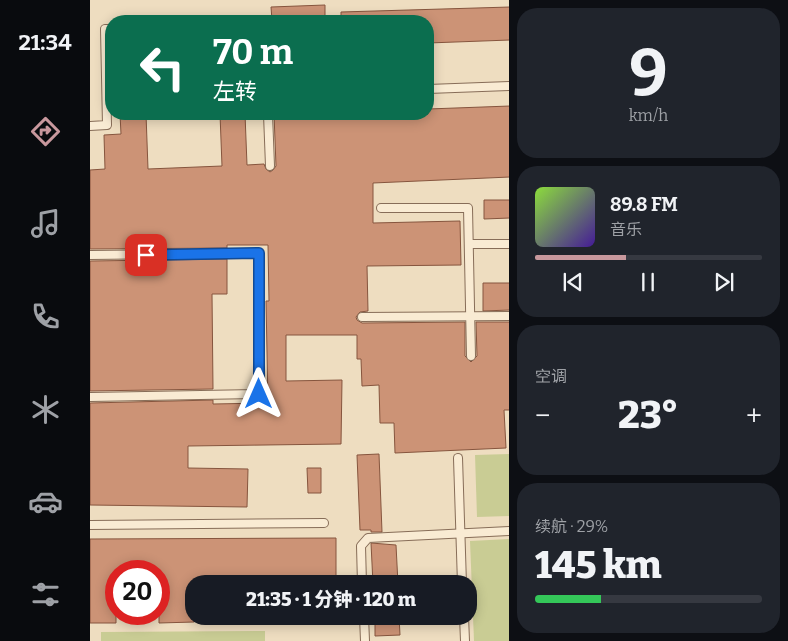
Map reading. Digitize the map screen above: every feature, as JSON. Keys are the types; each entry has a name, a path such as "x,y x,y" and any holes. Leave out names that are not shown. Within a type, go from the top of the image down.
{"lane":[{"path":"434,89 509,86"},
{"path":"90,126 107,125 107,120"},
{"path":"268,120 270,166"},
{"path":"380,208 468,208 470,356"},
{"path":"469,244 509,244"},
{"path":"90,255 259,253 259,394 90,397"},
{"path":"362,317 509,316"},
{"path":"458,458 462,575"},
{"path":"90,525 324,522"},
{"path":"362,575 361,546 368,538 509,531"},
{"path":"364,625 365,641"},
{"path":"464,625 465,641"}],"green space":[{"path":"509,454 509,516 477,517 475,455"},
{"path":"509,539 509,641 474,641 473,625 477,625 477,575 471,575 470,541"},
{"path":"265,631 265,641 101,641 101,632"}],"building":[{"path":"325,5 325,15 272,15 271,7"},
{"path":"509,7 509,40 434,43 434,15 341,15 341,12"},
{"path":"509,106 509,177 373,183 373,223 460,221 461,265 367,266 368,311 360,312 356,317 362,323 465,322 465,356 471,362 477,356 476,322 509,322 509,410 504,410 506,448 395,453 394,423 380,423 379,385 362,386 361,359 357,359 357,335 286,335 286,381 342,380 341,444 188,446 188,468 248,469 247,507 90,505 90,403 213,400 213,404 268,403 266,301 269,301 268,245 227,245 227,248 90,249 90,170 105,169 104,135 121,134 120,120 146,120 148,169 222,166 220,120 245,120 247,165 264,164 270,172 276,166 274,120 434,120 434,109"},
{"path":"484,200 509,200 509,218 484,219"},
{"path":"227,259 227,294 212,294 213,389 90,391 90,261"},
{"path":"483,283 509,283 509,310 483,311"},
{"path":"379,454 382,532 371,532 371,530 360,530 357,455"},
{"path":"307,468 321,468 321,493 308,493"},
{"path":"336,538 336,575 185,575 185,622 170,623 170,560 105,560 105,623 90,623 90,539"},
{"path":"371,543 396,545 398,575 373,575"},
{"path":"375,625 399,625 400,635 375,636"}],"route":[{"path":"146,255 259,253 259,394"}]}
